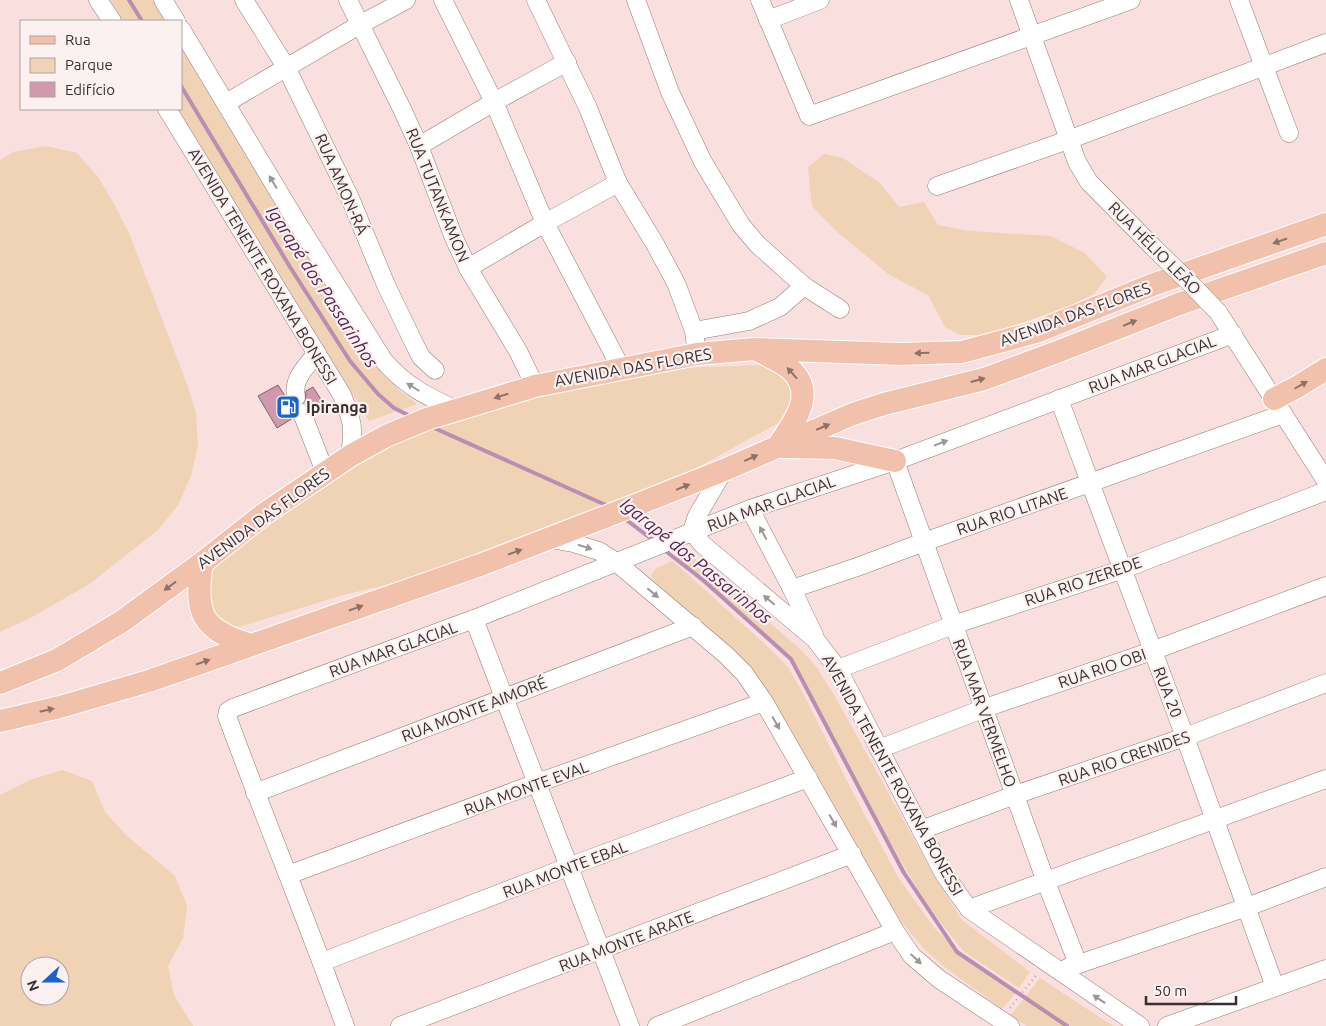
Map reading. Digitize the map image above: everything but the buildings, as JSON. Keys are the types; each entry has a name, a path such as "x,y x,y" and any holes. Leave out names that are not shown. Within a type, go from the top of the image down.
{"main road":[{"name":"AVENIDA DAS FLORES","path":"0,683 65,655 121,622 202,563 264,514 325,472 386,436 427,419 534,386 697,354 754,348 900,354 962,352 1036,332 1152,285 1326,224"},
{"name":"AVENIDA DAS FLORES","path":"0,721 60,707 141,684 551,539 724,470 852,414 984,379 1179,304 1326,253"},
{"path":"754,348 788,367 796,376 802,388 802,404 796,418 778,446"},
{"path":"1279,406 1297,387 1326,369"},
{"path":"778,446 836,448 895,460"},
{"path":"202,563 198,587 202,613 206,620 221,634 251,645"}],"street":[{"path":"98,0 111,20"},
{"path":"163,0 175,20"},
{"name":"RUA AMON-RÁ","path":"244,0 286,67 350,198 402,320 421,357 435,370"},
{"name":"RUA TUTANKAMON","path":"348,0 419,146 454,238 468,268 518,351 534,386"},
{"path":"226,103 361,24 406,0"},
{"path":"443,0 494,102 545,223 621,368"},
{"path":"536,0 588,108 618,183 676,283 694,331 697,354"},
{"path":"636,0 670,92 703,162 741,225 758,245 804,286 840,309"},
{"path":"760,0 809,116 1132,0"},
{"path":"768,20 820,0"},
{"name":"RUA HÉLIO LEÃO","path":"1019,0 1076,162 1089,182 1218,312 1326,481"},
{"path":"1239,0 1289,133"},
{"path":"182,31 295,220 384,361 398,377 413,388 456,410"},
{"path":"936,186 1068,140 1263,65 1326,43"},
{"path":"419,146 567,62"},
{"name":"AVENIDA TENENTE ROXANA BONESSI","path":"168,110 342,395 352,421 353,430 350,456"},
{"path":"468,268 618,183"},
{"path":"694,331 748,321 780,307 804,286"},
{"name":"RUA MAR GLACIAL","path":"255,793 227,716 228,711 232,708 474,619 750,509 895,460 1233,334"},
{"path":"316,353 295,381 294,389 325,472"},
{"name":"RUA 20","path":"1059,399 1247,907 1274,987"},
{"name":"RUA RIO LITANE","path":"792,589 1090,483 1279,406"},
{"name":"RUA MAR VERMELHO","path":"895,460 1046,882 1078,964"},
{"path":"684,535 698,516 724,470"},
{"name":"RUA RIO ZEREDE","path":"838,669 953,625 1121,570 1326,491"},
{"path":"750,509 792,589 815,639"},
{"name":"AVENIDA TENENTE ROXANA BONESSI","path":"684,535 702,544 815,639 838,669 944,874 969,910 1140,1026"},
{"path":"551,539 599,551 616,562 693,626 744,672 764,702 895,931 912,956 940,979 1010,1018"},
{"name":"RUA RIO OBI","path":"879,749 985,708 1152,651 1326,586"},
{"path":"474,619 630,1026"},
{"name":"RUA MONTE AIMORÉ","path":"255,793 693,626"},
{"name":"RUA RIO CRENIDES","path":"921,830 1015,795 1185,738 1326,684"},
{"name":"RUA MONTE EVAL","path":"288,876 537,783 764,702"},
{"name":"RUA MONTE EBAL","path":"322,962 568,867 808,778"},
{"path":"969,910 1326,779"},
{"path":"255,793 322,962 345,1026"},
{"name":"RUA MONTE ARATE","path":"400,1026 852,854"},
{"path":"1058,971 1247,907 1326,877"},
{"path":"657,1026 895,931"},
{"path":"1167,1026 1326,969"}],"path":[{"path":"1010,1018 1038,972"}],"green space":[{"path":"110,0 155,0 167,20 122,20"},
{"path":"182,45 380,369 399,390 417,404 369,421 178,110 182,110"},
{"path":"46,146 77,153 98,177 129,233 187,384 196,413 198,446 191,476 178,505 158,530 88,585 32,617 0,632 0,160 13,152"},
{"path":"824,154 843,158 880,183 899,207 924,202 938,225 970,231 1051,236 1085,253 1107,277 1094,294 1070,306 988,335 960,335 945,327 928,295 888,274 835,230 812,206 808,167"},
{"path":"766,365 783,375 790,388 790,402 785,416 780,422 682,476 403,581 343,595 239,627 225,622 213,609 210,588 214,569 249,536 349,466 415,435 496,406 670,368"},
{"path":"684,555 693,557 799,648 815,665 833,693 931,870 962,920 1030,972 1019,988 963,951 925,902 852,777 790,655 674,560"},
{"path":"673,561 787,666 803,693 898,877 935,929 970,960 1017,992 1002,1009 942,965 923,948 900,920 756,675 657,587 651,576 656,568"},
{"path":"62,770 92,781 105,812 127,836 175,876 187,906 183,938 168,966 174,995 193,1026 0,1026 0,795 30,780"},
{"path":"1040,978 1113,1026 1027,1026 1010,1016"}],"waterway":[{"name":"Igarapé dos Passarinhos","path":"129,0 141,20"},
{"name":"Igarapé dos Passarinhos","path":"182,88 290,267 350,361 378,394 394,408 410,416"},
{"name":"Igarapé dos Passarinhos","path":"432,427 608,506"},
{"name":"Igarapé dos Passarinhos","path":"624,518 654,541"},
{"name":"Igarapé dos Passarinhos","path":"663,549 703,580 791,659 904,873 957,952 1067,1026"}],"place":[{"name":"Ipiranga","path":"288,407"}]}
